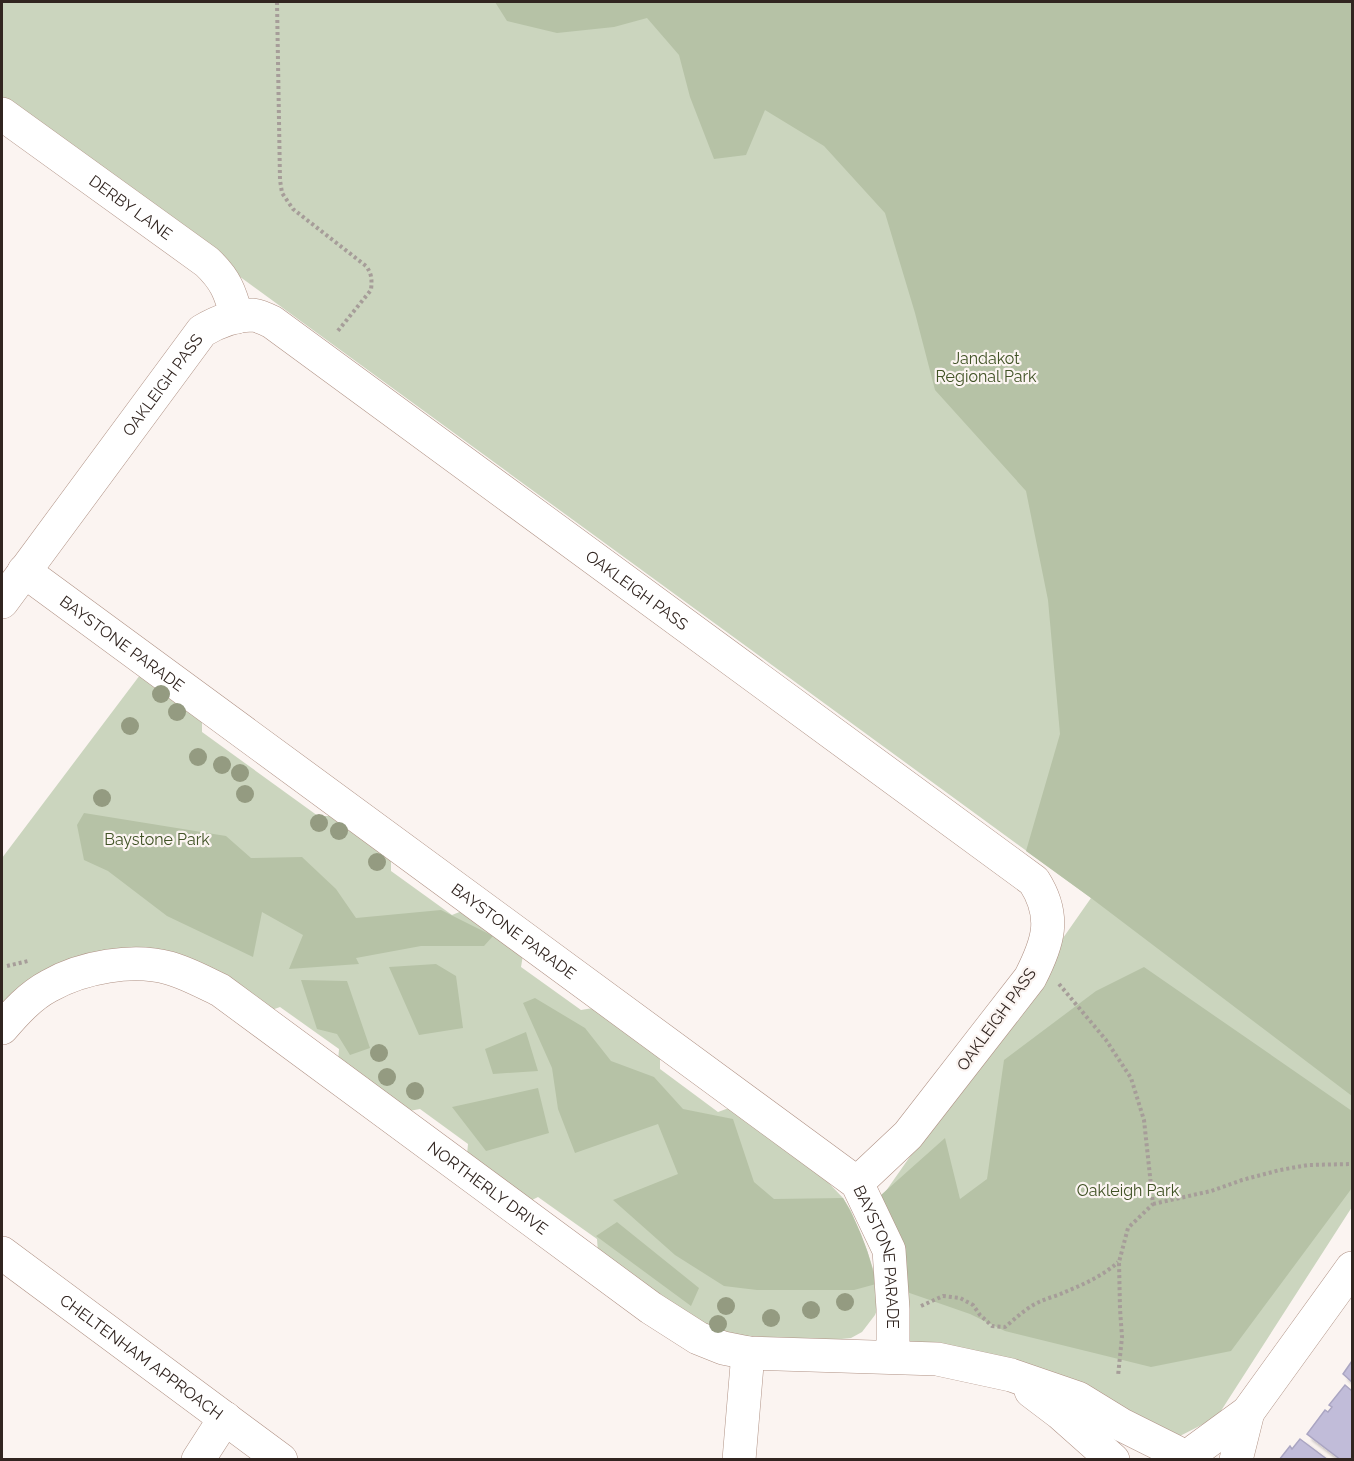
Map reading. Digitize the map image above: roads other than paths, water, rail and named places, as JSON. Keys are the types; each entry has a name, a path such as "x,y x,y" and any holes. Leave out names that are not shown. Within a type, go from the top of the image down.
{"street":[{"name":"DERBY LANE","path":"2,114 207,262 227,286 237,317"},
{"name":"OAKLEIGH PASS","path":"2,602 202,331 212,325 237,317 256,315 272,322 1034,881 1041,893 1048,925 1046,942 1030,978 908,1135 858,1183"},
{"name":"BAYSTONE PARADE","path":"24,571 858,1183 889,1250 893,1357"},
{"name":"NORTHERLY DRIVE","path":"2,1028 15,1013 48,986 90,969 132,964 168,968 220,990 651,1308 698,1338 723,1348 748,1353 937,1359 1011,1375 1078,1398 1122,1425 1188,1455"},
{"name":"CHELTENHAM APPROACH","path":"2,1253 281,1460"},
{"path":"1188,1455 1248,1412 1353,1268"},
{"path":"739,1460 748,1353"},
{"name":"NORTHERLY DRIVE","path":"1011,1375 1060,1413 1113,1460"},
{"path":"1236,1460 1248,1412"},
{"path":"198,1460 225,1418"}],"park label":[{"name":"Jandakot Regional Park","path":"986,367"},
{"name":"Baystone Park","path":"157,839"},
{"name":"Oakleigh Park","path":"1128,1190"}]}
